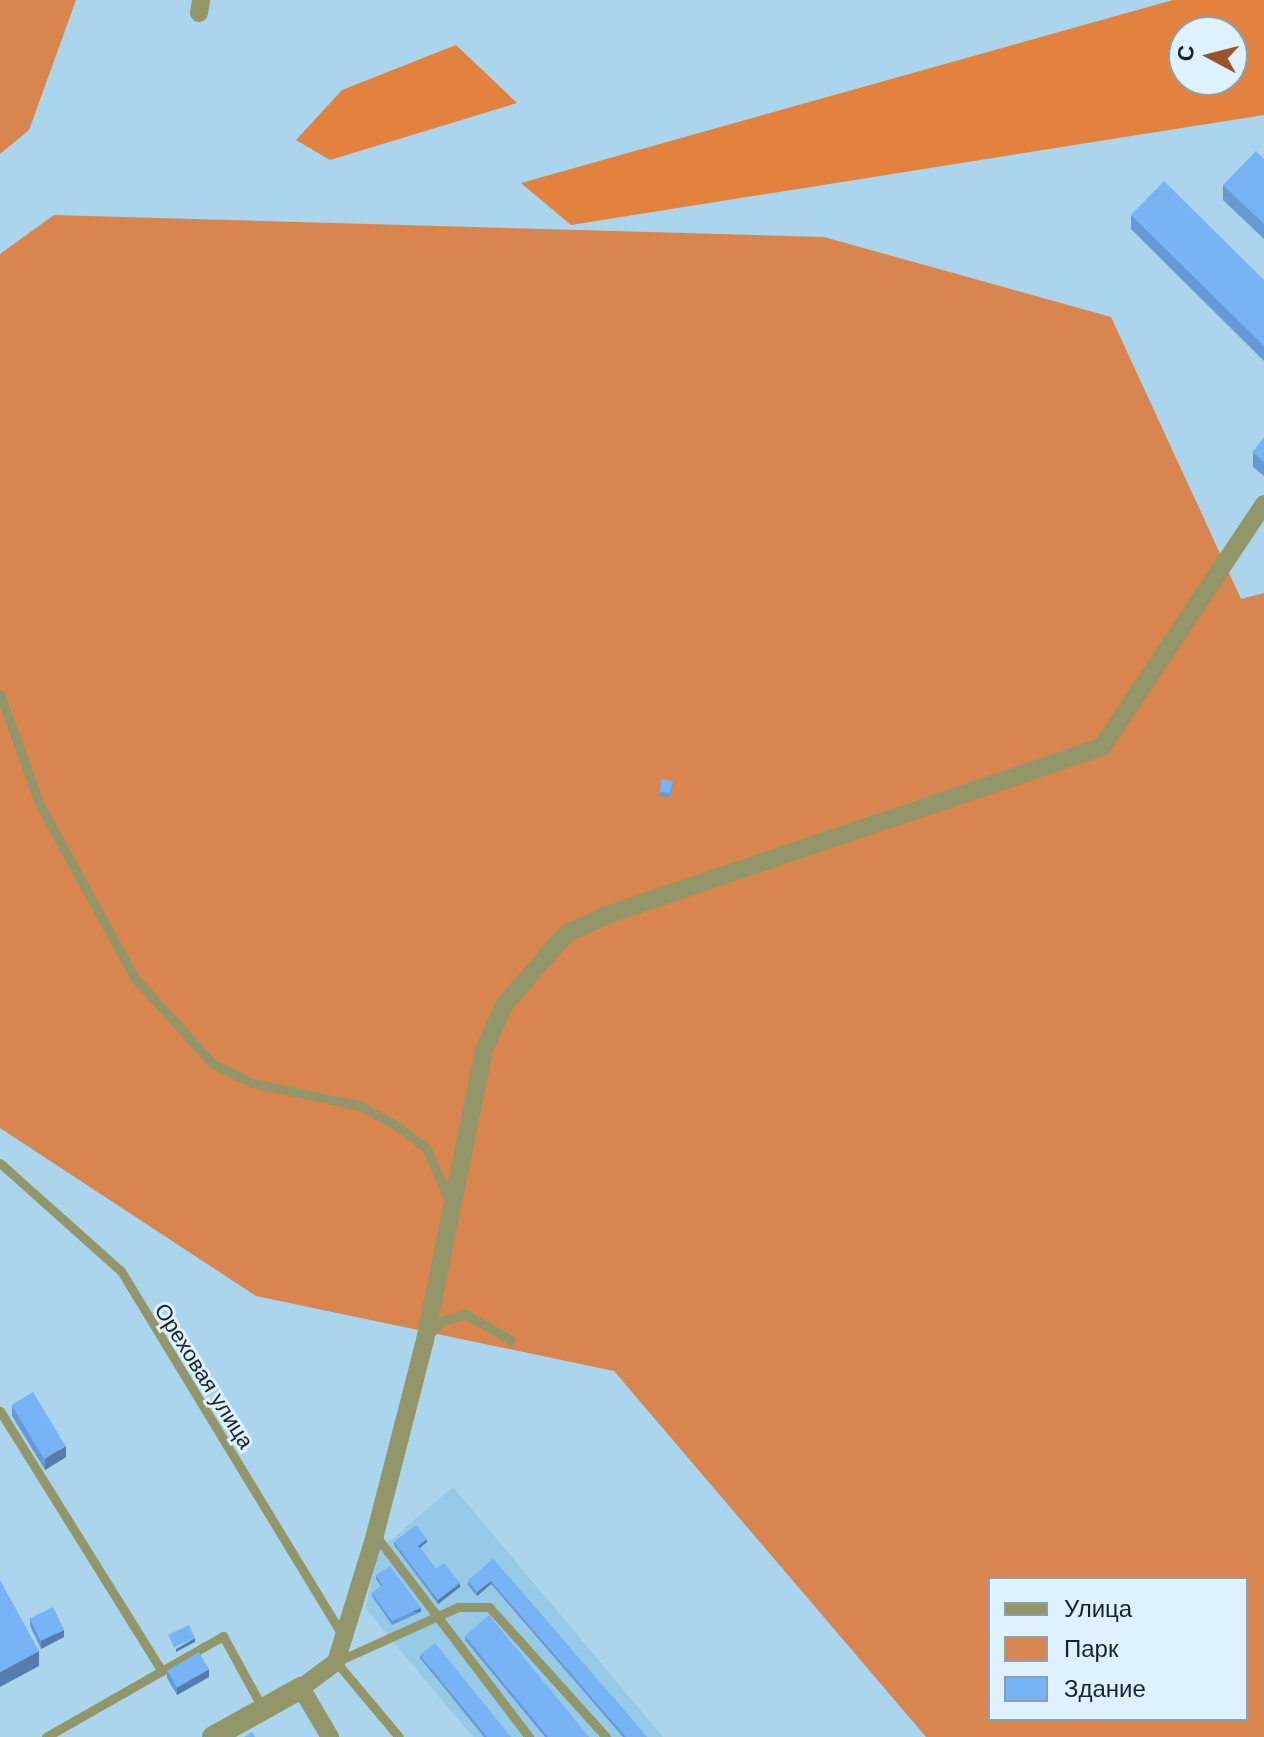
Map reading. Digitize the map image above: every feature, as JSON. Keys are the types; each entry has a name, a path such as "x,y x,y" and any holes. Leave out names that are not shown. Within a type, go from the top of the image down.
{"street":[{"path":"213,1737 301,1688 336,1662 375,1535 425,1340 449,1201 484,1050 504,1005 566,934 1102,747 1264,504"},
{"path":"301,1688 330,1737"}],"lane":[{"path":"0,694 40,805 134,977 213,1064 252,1083 361,1106 397,1126 427,1149 449,1201"},
{"name":"Ореховая улица","path":"0,1163 121,1271 343,1636"},
{"path":"425,1340 442,1321 465,1314 511,1340"},
{"path":"0,1411 162,1671"},
{"path":"375,1535 432,1617 529,1737"},
{"path":"399,1737 336,1662 432,1617 489,1607 606,1737"},
{"path":"46,1737 223,1636 263,1709"}],"shaded area":[{"path":"1173,0 1264,0 1264,115 571,225 521,183"},
{"path":"456,45 517,103 330,160 296,140 342,90"},
{"path":"453,1487 663,1737 473,1737 366,1609 376,1553"}],"green space":[{"path":"0,0 76,0 29,130 0,154"},
{"path":"54,215 824,237 1111,317 1241,599 1264,593 1264,1737 926,1737 614,1371 256,1296 0,1128 0,254"}],"building":[{"path":"1256,151 1264,159 1264,224 1223,185"},
{"path":"1164,181 1264,280 1264,346 1131,215"},
{"path":"1264,438 1264,462 1253,452"},
{"path":"661,779 673,781 670,793 660,792"},
{"path":"33,1392 65,1446 44,1459 12,1405"},
{"path":"416,1525 427,1539 418,1546 436,1569 444,1563 460,1583 438,1600 394,1542"},
{"path":"493,1559 647,1737 626,1737 491,1581 477,1592 468,1581"},
{"path":"390,1566 421,1608 392,1621 372,1593 383,1585 376,1575"},
{"path":"0,1580 39,1651 0,1672"},
{"path":"53,1607 64,1629 41,1641 30,1618"},
{"path":"489,1615 589,1737 548,1737 465,1636"},
{"path":"189,1625 195,1638 174,1647 168,1635"},
{"path":"435,1643 511,1737 487,1737 420,1655"},
{"path":"199,1652 209,1669 177,1688 167,1670"}]}
